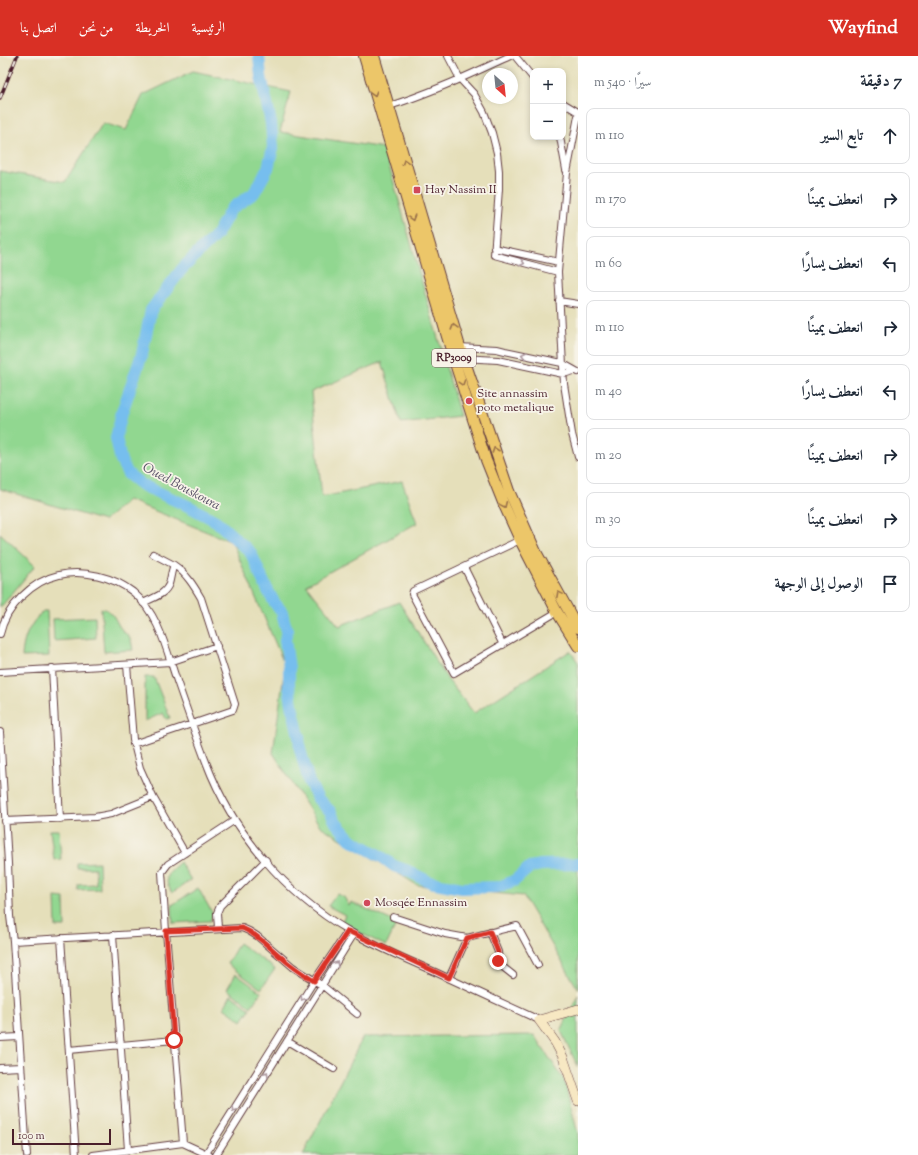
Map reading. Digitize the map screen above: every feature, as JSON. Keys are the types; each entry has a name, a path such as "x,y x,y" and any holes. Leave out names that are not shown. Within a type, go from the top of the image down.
{"main road":[{"name":"RP3009","path":"364,56 383,107 456,348 486,460 520,540 558,612 578,646"},
{"name":"RP3009","path":"374,56 383,107"},
{"name":"RP3009","path":"459,359 515,506 536,552 578,628"}],"street":[{"path":"448,56 460,79 474,94 484,112 492,132 497,154 499,189 494,255 558,272"},
{"path":"383,107 415,97 460,79 510,56"},
{"path":"515,56 530,74"},
{"path":"565,104 578,112"},
{"path":"578,116 567,173 558,272 563,374 578,457"},
{"path":"561,140 567,173"},
{"path":"494,248 559,262"},
{"path":"559,301 578,304"},
{"path":"456,348 497,349 562,363 576,372"},
{"path":"459,359 498,360 563,374 576,372"},
{"path":"520,540 413,591 412,594 454,673 558,612"},
{"path":"134,744 233,710 235,707 201,598 182,571 153,554"},
{"path":"143,603 165,591 174,565"},
{"path":"464,567 503,645"},
{"path":"0,634 7,614 18,600 46,579 59,574 89,574 106,578 121,584 133,592 143,603 157,627 212,777 220,794 235,820 266,860 298,893 317,909 348,931 539,1020 555,1042 563,1057 578,1101"},
{"path":"0,672 170,662 217,646"},
{"path":"127,665 130,718 140,768 153,796 185,852"},
{"path":"52,668 60,819"},
{"path":"0,734 10,916 13,941 27,1155"},
{"path":"5,821 95,817 111,814 153,796"},
{"path":"183,1143 162,872 168,864 235,820"},
{"path":"218,928 217,913 220,906 266,860"},
{"path":"392,917 445,934 467,938 516,926 538,965"},
{"path":"13,941 218,928 242,928 249,931 293,967 323,986 357,1014"},
{"path":"93,1155 183,1143 206,1154 314,981 348,931"},
{"path":"490,932 498,952 498,962 513,975"},
{"path":"216,1155 323,986 354,934"},
{"path":"113,935 128,1150"},
{"path":"61,938 76,1155"},
{"path":"449,978 467,938"},
{"path":"539,1020 578,1009"},
{"path":"0,1038 19,1037"},
{"path":"69,1050 174,1040"},
{"path":"287,1041 334,1068"},
{"path":"0,1068 21,1067"}],"green space":[{"path":"193,71 291,92 280,132 384,148 460,416 401,423 382,362 311,392 322,497 402,481 417,523 306,585 339,626 399,602 448,680 474,713 570,651 578,662 578,989 523,896 417,885 320,826 273,753 285,666 232,542 128,500 104,521 0,489 0,171 65,182 103,123 126,130 143,95"},
{"path":"0,533 35,566 0,608"},
{"path":"101,608 106,609 112,614 120,628 130,638 133,650 104,652"},
{"path":"43,611 47,611 49,656 22,657 25,638 30,627"},
{"path":"95,617 96,638 54,641 53,619"},
{"path":"145,677 154,677 170,718 166,719 163,713 145,721"},
{"path":"50,830 59,830 61,859 54,860"},
{"path":"99,862 100,889 78,890 78,885 96,884 95,868 77,868 77,863"},
{"path":"180,862 191,880 172,893 167,883 167,876"},
{"path":"198,888 213,914 210,921 173,923 172,905"},
{"path":"337,894 344,897 349,906 351,902 397,923 386,946 341,923 345,915 328,906"},
{"path":"55,897 64,898 65,927 56,927"},
{"path":"239,943 275,969 261,989 227,964"},
{"path":"236,974 261,992 251,1007 227,989"},
{"path":"231,995 250,1009 242,1021 224,1008"},
{"path":"578,995 578,1067 561,1031"},
{"path":"534,1035 564,1080 578,1134 578,1155 303,1155 363,1037"}],"waterway":[{"name":"Oued Bouskoura","path":"259,56 261,76 271,123 273,147 268,168 254,193 231,209 217,234 182,269 151,310 142,354 122,412 116,438 121,461 128,474 142,485 190,507 216,521 251,553 265,585 274,602 282,612 287,630 285,640 289,668 289,686 299,736 300,749 309,782 318,799 330,811 336,823 350,839 382,857 394,866 430,882 462,888 498,887 514,881 530,867 541,865 578,864"}],"railway":[{"path":"0,98 17,56"}],"place":[{"name":"Hay Nassim II","path":"417,190"},
{"name":"Site annassim poto metalique","path":"469,401"},
{"name":"Mosqée Ennassim","path":"367,903"}],"route":[{"path":"174,1040 166,931 242,928 257,936 293,967 314,981 348,931 449,978 467,938 490,932 499,955 498,961"}]}
